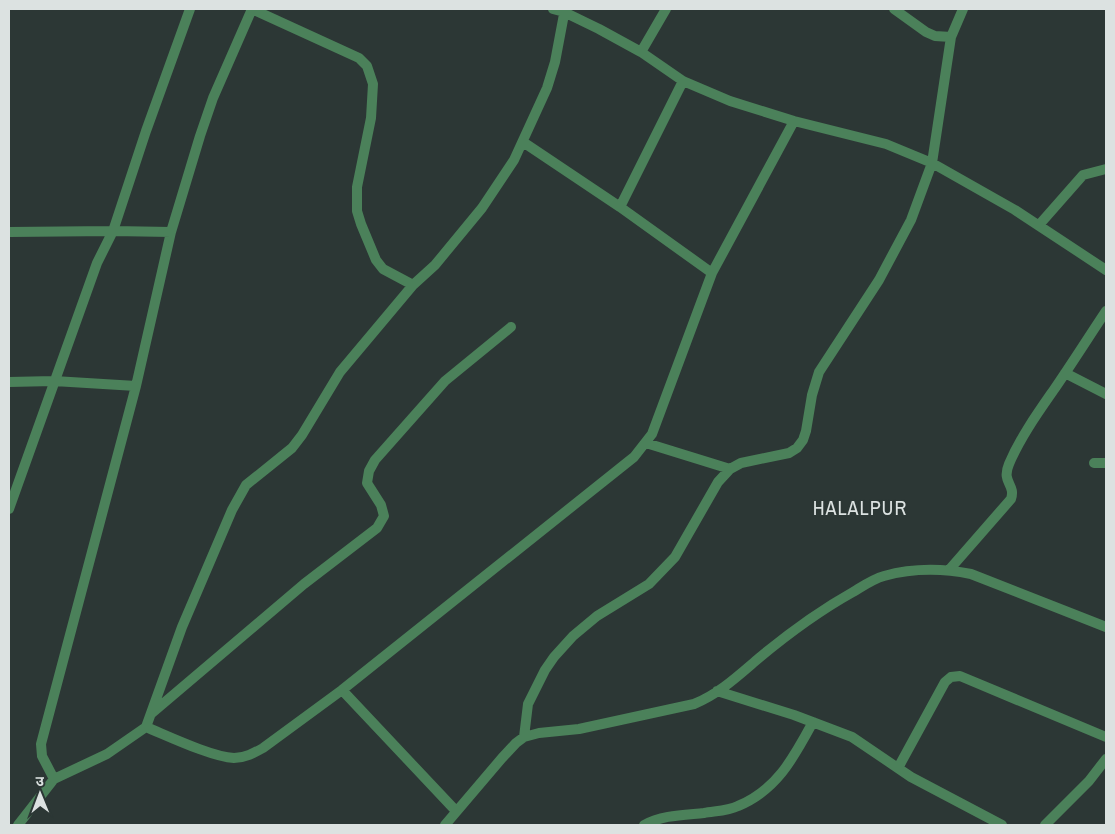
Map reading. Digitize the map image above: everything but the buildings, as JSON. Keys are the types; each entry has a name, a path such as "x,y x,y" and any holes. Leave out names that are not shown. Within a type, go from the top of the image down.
{"street":[{"path":"9,509 97,263 113,231 190,9"},
{"path":"54,779 42,756 41,744 136,386 171,232 213,98 252,9 359,58 367,66 373,84 371,118 357,187 357,211 376,260 383,269 413,285"},
{"path":"553,9 565,11 641,52 683,81 730,101 794,121 886,144 932,163 1039,225 1106,270"},
{"path":"641,52 666,9"},
{"path":"894,9 926,32 935,36 951,37"},
{"path":"524,737 528,704 554,656 573,636 598,616 649,584 675,557 718,482 730,469 741,463 789,453 797,448 803,440 812,394 819,372 879,280 911,220 932,163 951,37 963,9"},
{"path":"18,825 54,779 107,754 146,727 182,627 232,510 246,485 292,448 302,435 340,372 413,285 436,265 482,208 514,160 547,88 555,62 565,11"},
{"path":"620,207 683,81"},
{"path":"146,727 221,756 235,758 251,755 342,690 634,456 652,434 712,273 794,121"},
{"path":"523,142 620,207 712,273"},
{"path":"1039,225 1083,175 1106,169"},
{"path":"9,232 171,232"},
{"path":"949,570 1011,500 1012,487 1008,483 1006,474 1009,464 1028,427 1106,311"},
{"path":"151,713 304,584 377,528 384,516 381,505 367,483 368,471 375,460 446,381 511,327"},
{"path":"1065,373 1106,394"},
{"path":"9,382 136,386"},
{"path":"646,442 730,469"},
{"path":"1094,463 1106,462"},
{"path":"445,825 502,758 524,737 539,733 579,730 694,704 706,699 830,605 882,576 924,569 949,570 971,574 1106,626"},
{"path":"898,768 945,682 952,677 960,676 1106,737"},
{"path":"342,690 456,811"},
{"path":"717,691 813,722 852,737 911,777 1002,825"},
{"path":"644,825 664,818 737,807 761,794 789,764 813,722"},
{"path":"1046,825 1089,781 1106,759"}],"district":[{"name":"HALALPUR","path":"860,508"}]}
